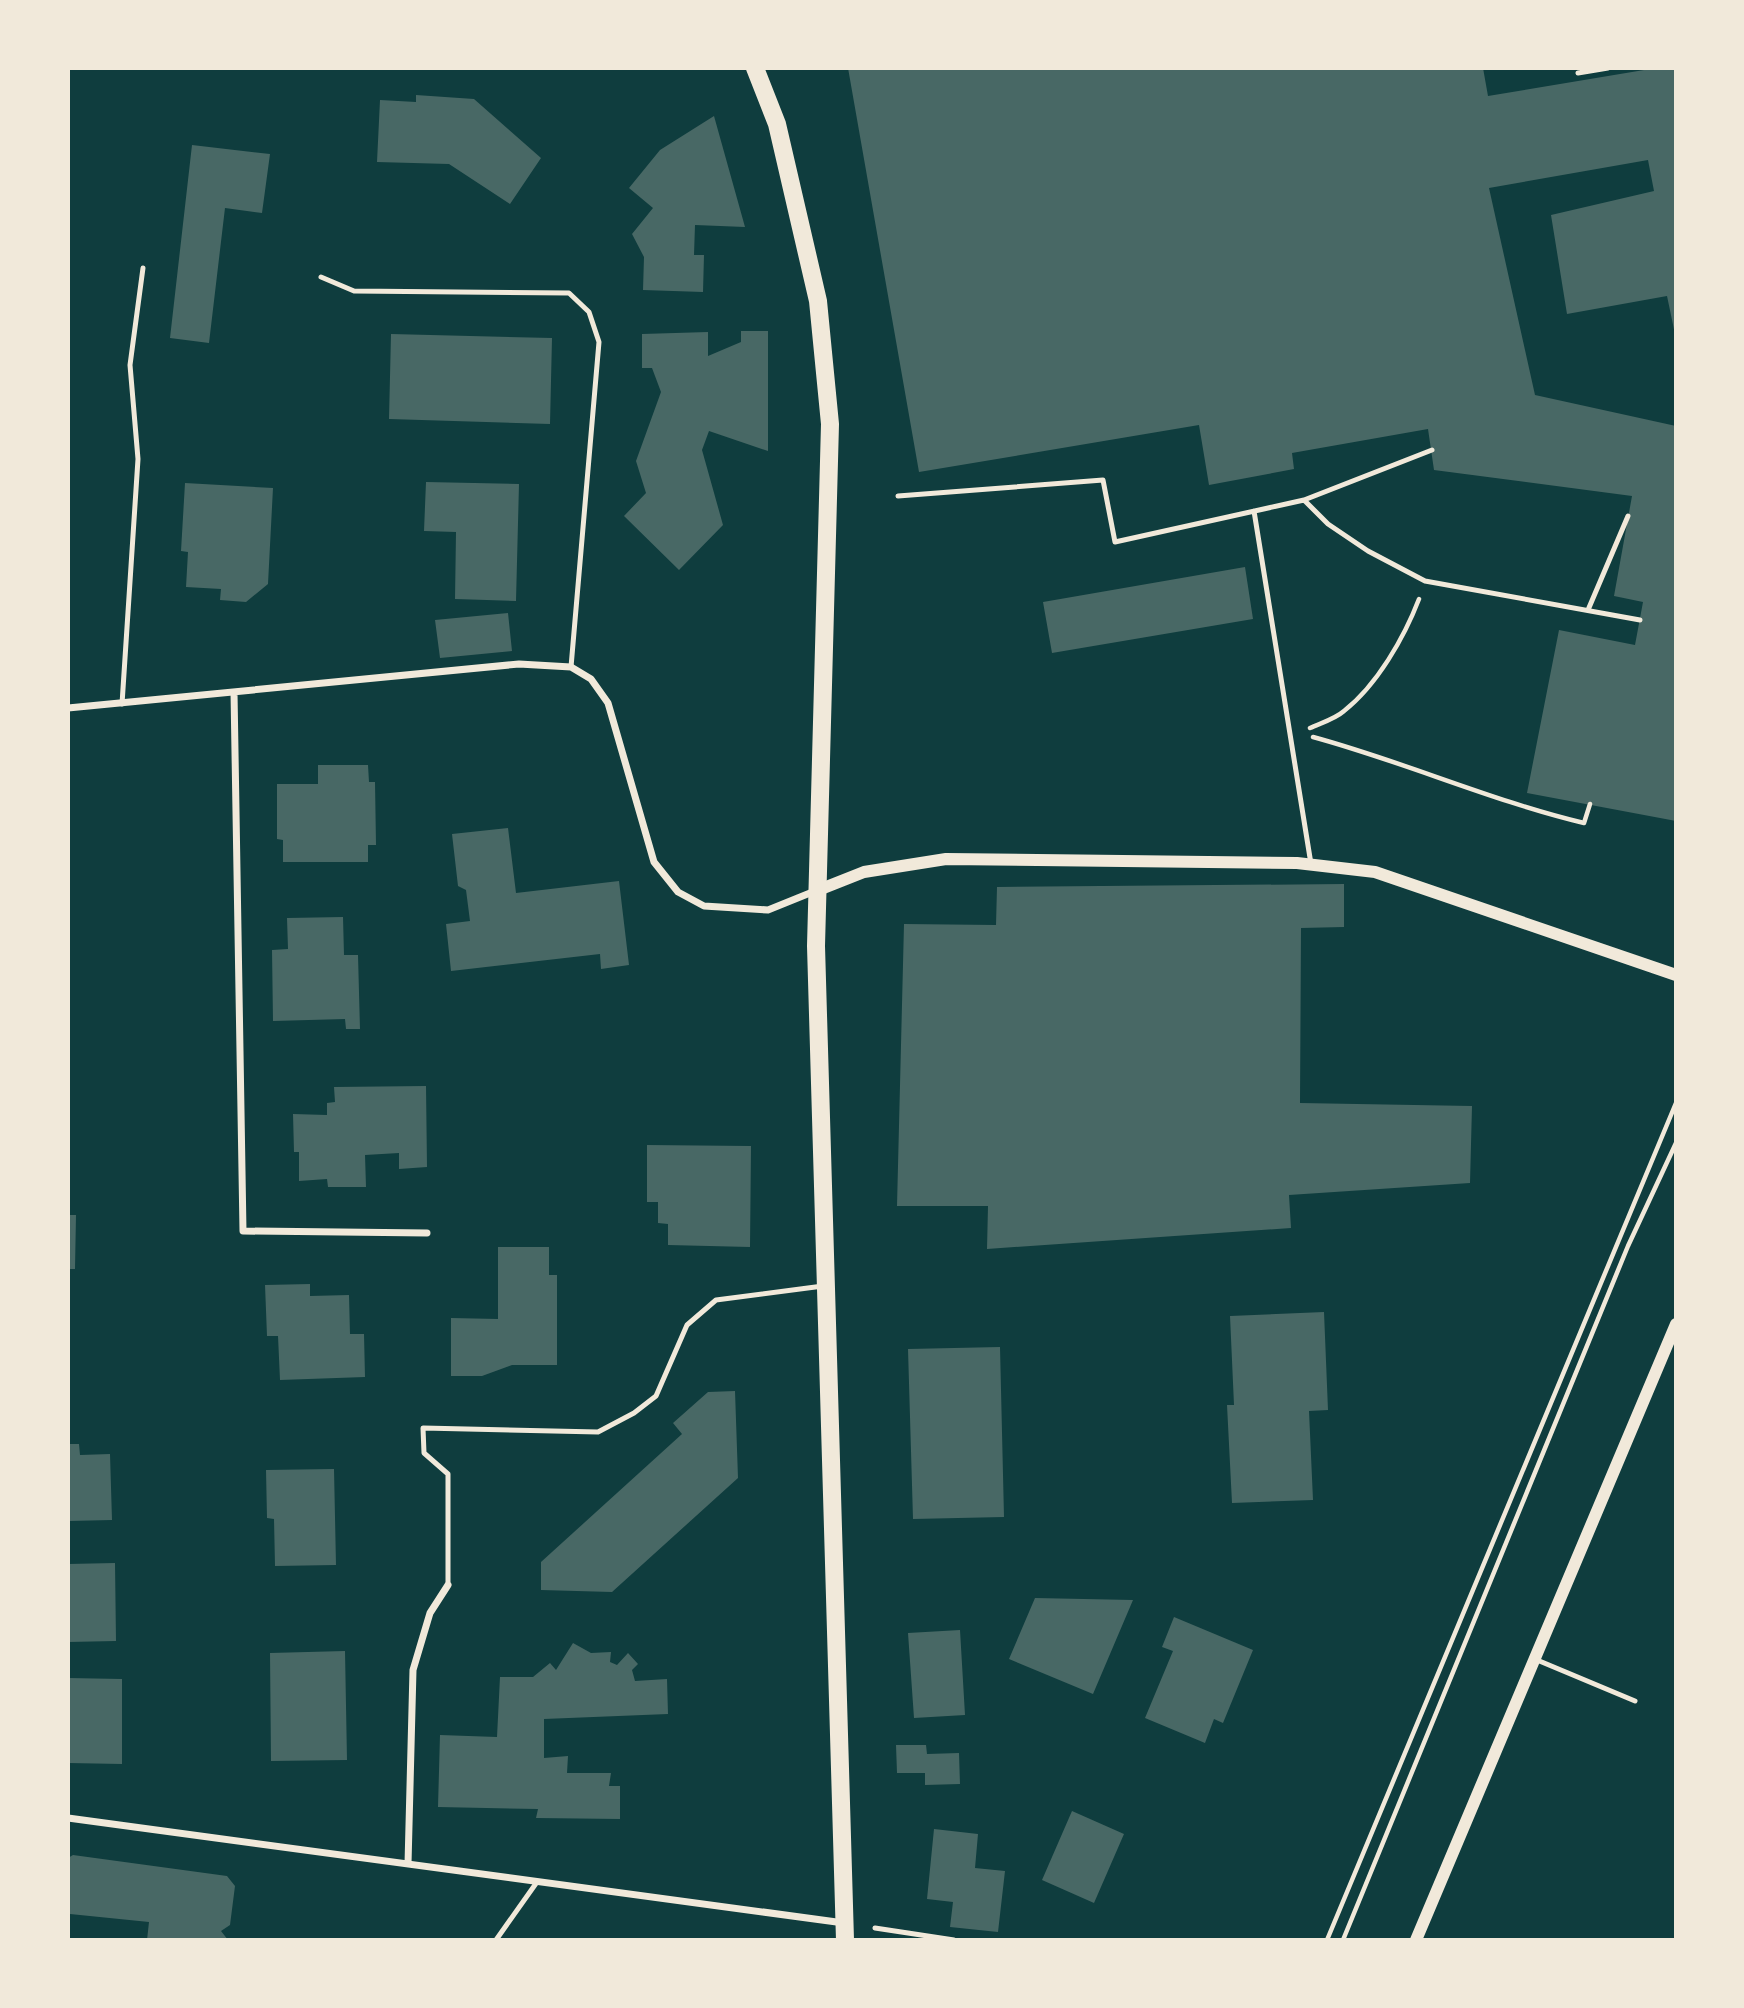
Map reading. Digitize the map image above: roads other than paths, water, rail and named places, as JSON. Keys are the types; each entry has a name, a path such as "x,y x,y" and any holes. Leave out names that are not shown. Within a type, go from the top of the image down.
{"main road":[{"path":"755,68 776,124 818,300 830,424 816,891 845,1931"}],"street":[{"path":"68,708 519,664 570,667 591,679 608,703 654,862 678,892 704,906 768,910 864,872 946,859 1311,864 1375,872 1676,975"},
{"path":"234,692 243,1231 427,1233"},
{"path":"1416,1940 1676,1324"},
{"path":"408,1864 413,1670 430,1613 448,1585"},
{"path":"68,1818 537,1882 845,1931"}],"lane":[{"path":"1578,73 1608,68"},
{"path":"122,704 138,459 130,365 143,268"},
{"path":"321,277 354,290 569,293 589,312 599,342 570,667"},
{"path":"898,496 1103,480 1115,542 1304,500 1432,450"},
{"path":"1304,500 1328,524 1368,551 1425,581 1640,620"},
{"path":"1254,511 1311,864"},
{"path":"1588,610 1628,516"},
{"path":"448,1585 448,1474 424,1453 423,1428 598,1432 634,1413 656,1396 687,1325 716,1300 826,1286"},
{"path":"1536,1660 1635,1701"},
{"path":"496,1940 537,1882"},
{"path":"875,1928 954,1940"}]}
